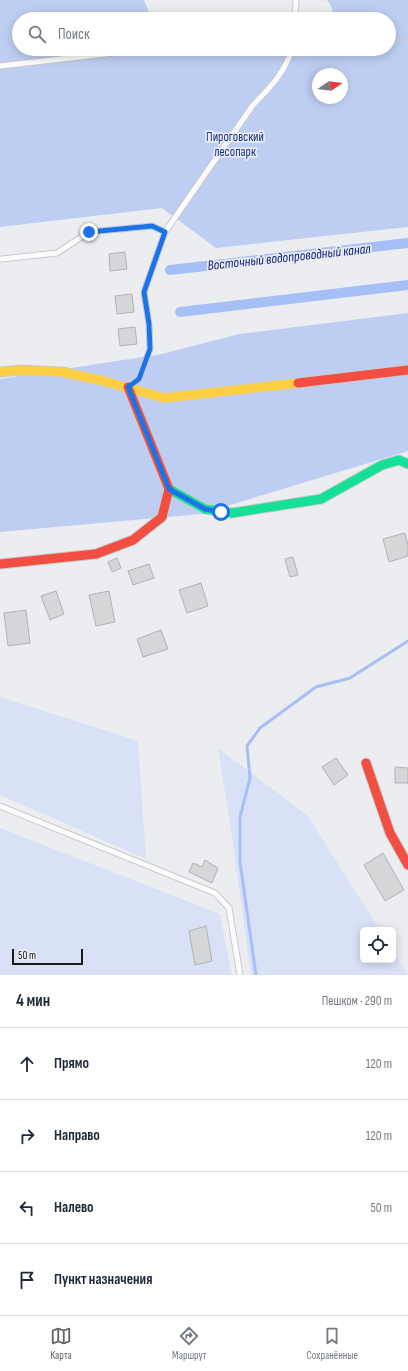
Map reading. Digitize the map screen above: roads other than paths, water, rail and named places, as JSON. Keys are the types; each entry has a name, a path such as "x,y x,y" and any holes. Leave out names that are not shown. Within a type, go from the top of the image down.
{"street":[{"path":"0,372 43,371 69,374 128,387 164,398 408,370"},
{"path":"0,564 96,554 133,540 162,517 169,489 128,387"},
{"path":"169,489 205,509 232,513 321,499 354,482 382,465 399,460 408,464"},
{"path":"366,763 390,833 408,865"}],"lane":[{"path":"295,12 296,0"},
{"path":"0,66 87,56"},
{"path":"128,387 139,379 150,349 149,324 144,292 165,232 253,104 270,88 287,65 290,56"},
{"path":"2,259 57,253 89,232 152,226 165,232"},
{"path":"0,806 215,893 229,908 240,975"}],"waterway":[{"name":"Восточный водопроводный канал","path":"170,270 408,243"},
{"name":"Восточный водопроводный канал","path":"180,312 408,285"},
{"path":"256,975 240,862 240,817 250,778 247,746 260,728 316,687 350,678 408,641"}],"park label":[{"name":"Пироговский лесопарк","path":"235,144"}]}
